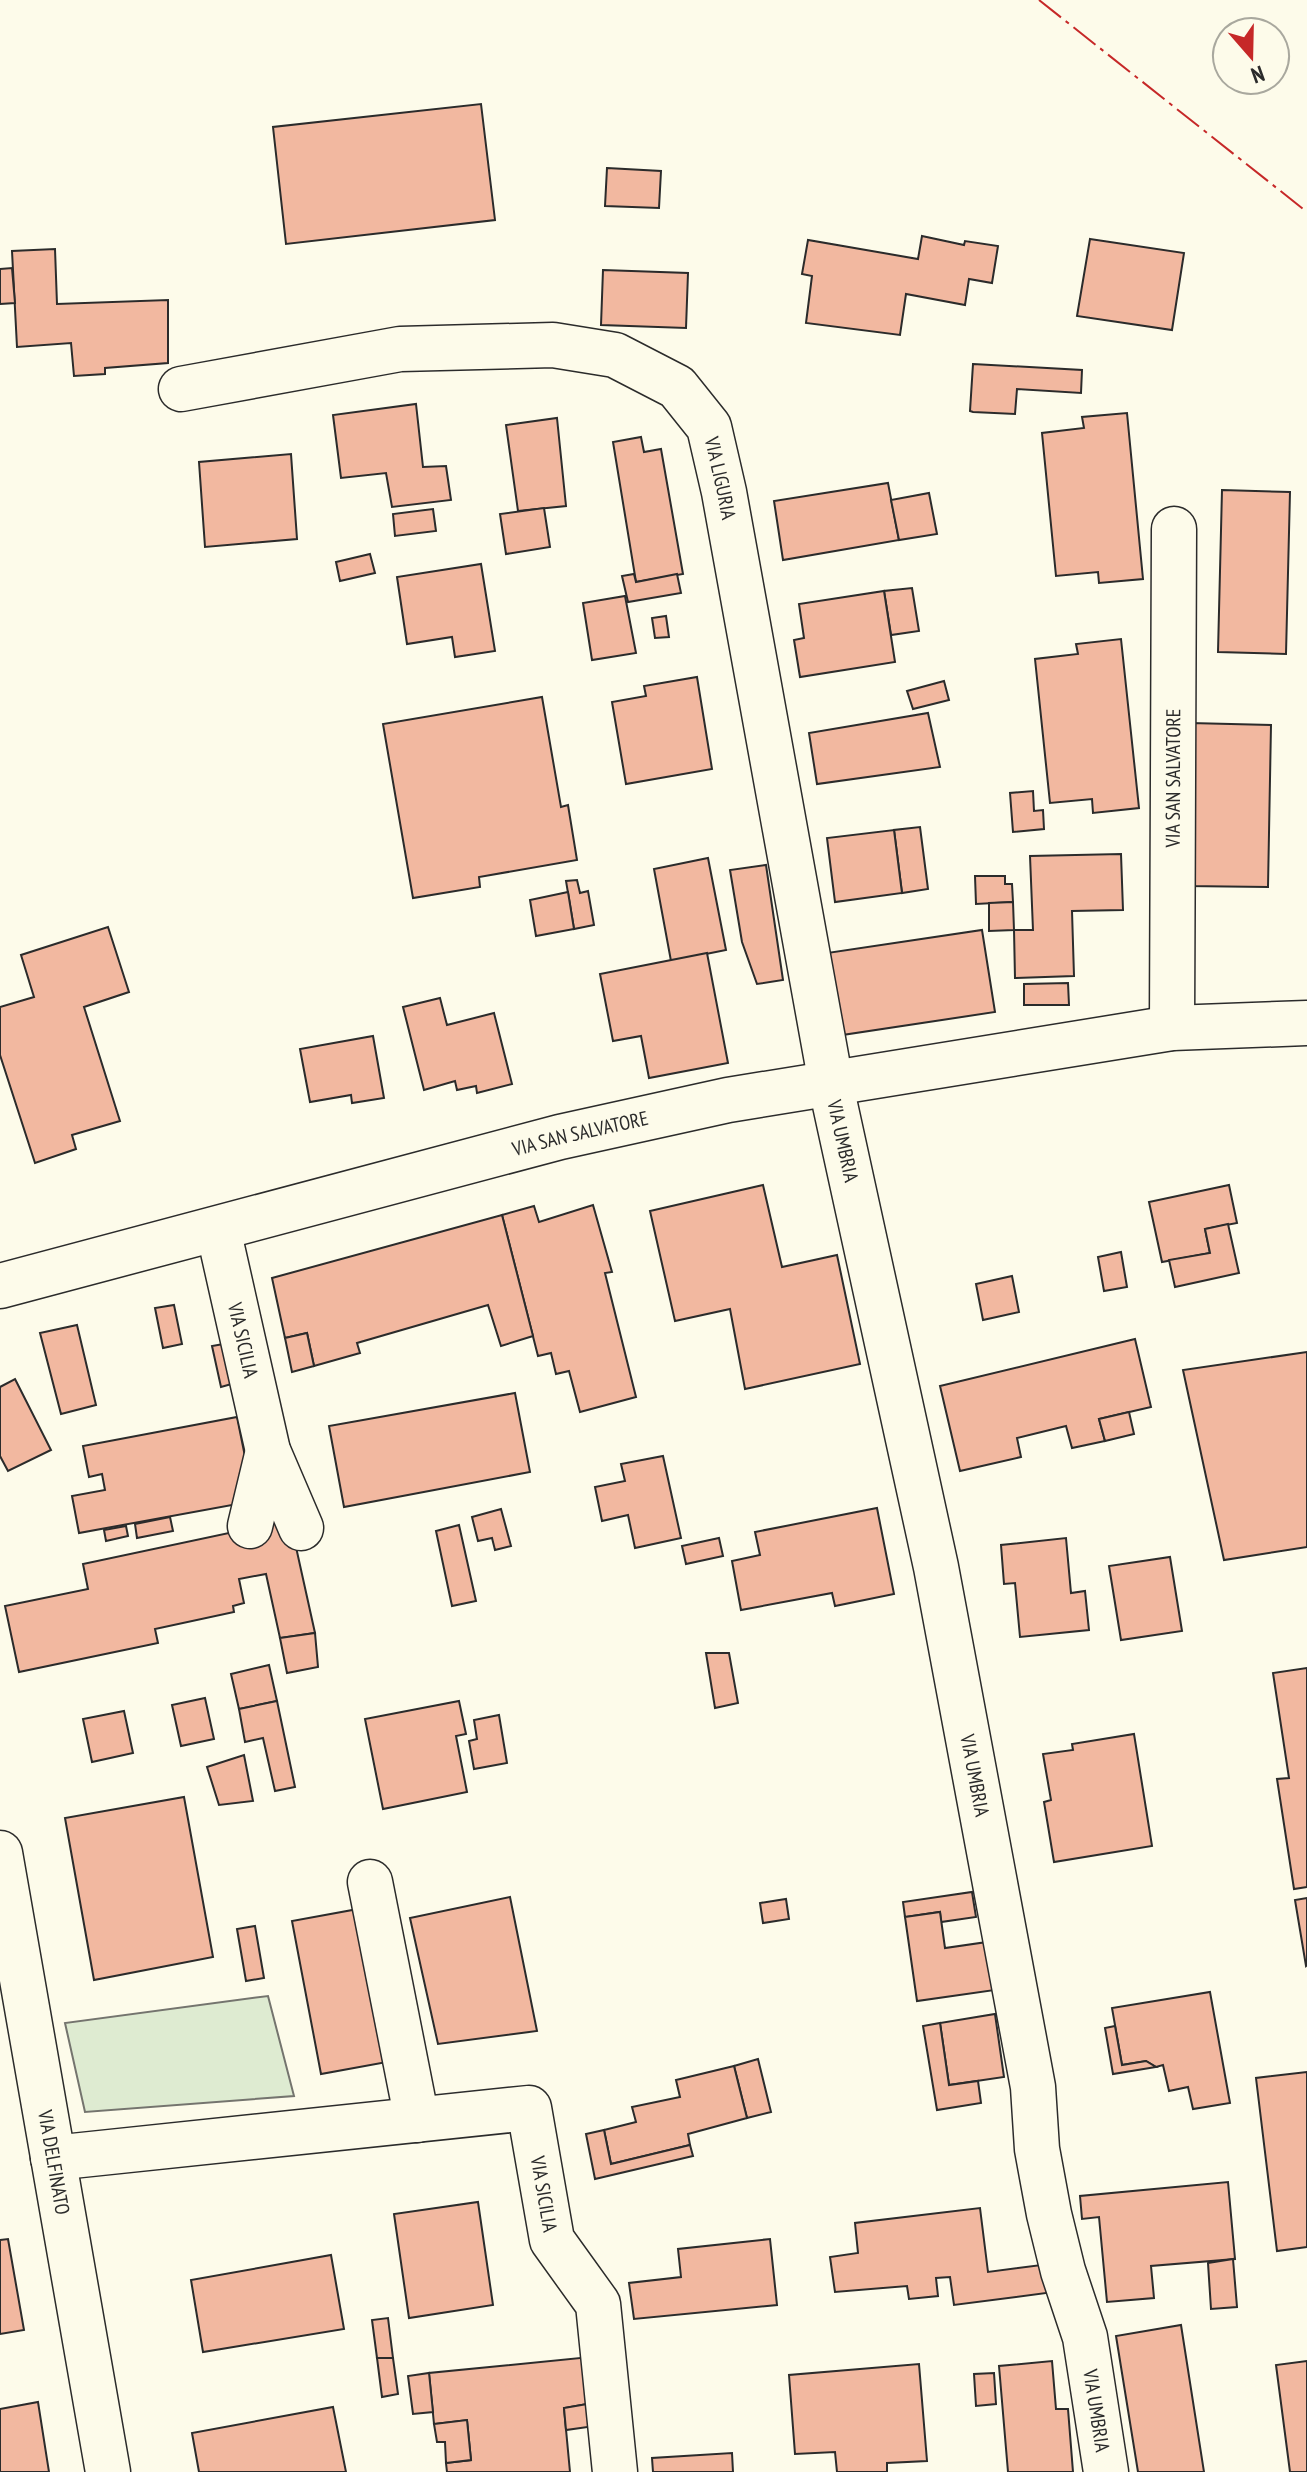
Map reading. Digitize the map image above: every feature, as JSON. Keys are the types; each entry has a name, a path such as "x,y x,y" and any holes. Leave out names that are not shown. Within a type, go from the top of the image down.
{"street":[{"name":"VIA LIGURIA","path":"181,389 400,349 553,345 615,355 677,387 709,427 724,492 831,1081"},
{"name":"VIA SAN SALVATORE","path":"1172,1028 1174,529"},
{"name":"VIA SAN SALVATORE","path":"0,1286 560,1137 728,1100 1172,1028 1307,1023"},
{"name":"VIA UMBRIA","path":"831,1081 936,1567 1033,2087 1037,2149 1049,2214 1063,2271 1085,2337 1106,2472"},
{"name":"VIA SICILIA","path":"218,1229 268,1451 301,1528"},
{"name":"VIA SICILIA","path":"250,1526 268,1451"},
{"name":"VIA DELFINATO","path":"0,1853 108,2472"},
{"path":"370,1882 417,2120"},
{"name":"VIA SICILIA","path":"53,2158 529,2108 552,2240 598,2304 615,2472"}],"green space":[{"path":"268,1996 294,2096 85,2112 65,2023"}],"building":[{"path":"481,104 495,220 286,244 273,127"},
{"path":"607,168 661,171 659,208 605,206"},
{"path":"922,236 964,245 965,241 998,246 992,283 969,279 965,305 906,294 900,335 806,323 812,276 802,274 808,240 918,259"},
{"path":"1090,239 1184,253 1172,330 1077,316"},
{"path":"55,249 57,304 168,300 168,363 105,368 105,374 74,376 71,343 17,347 12,251"},
{"path":"12,268 15,303 0,304 0,269"},
{"path":"603,270 688,273 686,328 601,325"},
{"path":"973,364 1082,370 1081,393 1017,389 1015,414 973,412 970,411"},
{"path":"416,404 423,467 446,466 451,500 392,507 386,473 341,478 333,415"},
{"path":"1127,413 1143,579 1099,583 1098,572 1056,576 1042,433 1084,428 1082,417"},
{"path":"557,418 566,506 518,511 506,425"},
{"path":"641,437 644,452 661,449 683,574 636,582 613,442"},
{"path":"291,454 297,539 205,547 199,462"},
{"path":"888,483 899,540 783,560 774,501"},
{"path":"1222,490 1290,492 1286,654 1218,652"},
{"path":"929,493 937,534 899,540 891,500"},
{"path":"544,508 550,547 506,554 500,514"},
{"path":"433,509 436,531 395,536 393,514"},
{"path":"370,554 375,573 340,581 336,562"},
{"path":"481,564 495,651 455,657 452,637 407,644 397,577"},
{"path":"634,574 636,582 677,574 681,593 628,602 622,576"},
{"path":"912,588 919,631 891,635 884,591"},
{"path":"884,591 895,662 800,677 794,640 804,638 799,604"},
{"path":"625,596 636,653 592,660 583,603"},
{"path":"666,616 669,637 655,638 652,618"},
{"path":"1121,639 1139,808 1093,813 1092,799 1050,803 1035,659 1078,654 1076,644"},
{"path":"697,677 712,769 626,784 612,702 646,696 644,686"},
{"path":"944,681 949,700 913,709 907,691"},
{"path":"542,697 561,807 568,805 577,860 479,877 480,887 413,898 383,724"},
{"path":"928,713 940,767 817,784 809,733"},
{"path":"1190,723 1271,725 1268,887 1186,886"},
{"path":"1033,791 1034,811 1043,810 1044,829 1013,832 1010,793"},
{"path":"920,827 928,889 902,893 894,830"},
{"path":"894,830 902,893 835,902 827,838"},
{"path":"1121,854 1123,910 1072,911 1074,976 1015,978 1014,930 1033,930 1030,856"},
{"path":"708,858 726,950 671,961 654,869"},
{"path":"766,865 783,980 757,984 742,942 730,870"},
{"path":"975,876 1005,876 1005,884 1012,884 1013,902 976,904"},
{"path":"577,880 580,893 588,891 594,925 574,929 566,881"},
{"path":"568,892 574,929 536,936 530,900"},
{"path":"1013,902 1014,930 989,931 989,903"},
{"path":"108,927 129,992 84,1007 120,1121 72,1135 76,1149 35,1163 0,1055 0,1007 34,997 21,955"},
{"path":"982,930 995,1012 829,1037 827,953"},
{"path":"707,953 728,1063 649,1078 641,1036 613,1041 600,974"},
{"path":"1068,983 1069,1005 1024,1005 1024,984"},
{"path":"440,998 447,1025 494,1013 512,1084 477,1093 476,1086 457,1090 455,1081 424,1090 403,1007"},
{"path":"373,1036 384,1098 352,1103 351,1095 310,1102 300,1049"},
{"path":"763,1185 782,1267 837,1255 860,1364 745,1389 730,1309 675,1321 650,1211"},
{"path":"1229,1185 1237,1223 1205,1229 1210,1253 1162,1262 1149,1202"},
{"path":"593,1205 612,1272 605,1273 636,1397 580,1412 569,1371 556,1374 551,1353 538,1356 502,1215 534,1206 539,1222"},
{"path":"502,1215 533,1336 501,1346 488,1305 357,1343 360,1353 314,1366 307,1333 285,1338 272,1278"},
{"path":"1228,1224 1239,1273 1175,1287 1169,1260 1210,1253 1205,1229"},
{"path":"1121,1252 1127,1287 1104,1291 1098,1257"},
{"path":"1012,1276 1019,1312 983,1320 976,1284"},
{"path":"174,1305 182,1344 163,1348 155,1308"},
{"path":"77,1325 96,1405 61,1414 40,1333"},
{"path":"307,1333 314,1366 292,1372 285,1338"},
{"path":"1135,1339 1151,1407 1099,1419 1105,1441 1072,1448 1066,1426 1017,1438 1021,1457 960,1471 940,1386"},
{"path":"235,1342 242,1381 221,1387 212,1346"},
{"path":"1307,1352 1307,1547 1224,1560 1183,1370"},
{"path":"15,1379 51,1450 8,1471 0,1456 0,1387"},
{"path":"515,1393 530,1472 344,1507 329,1426"},
{"path":"1129,1412 1134,1434 1105,1441 1099,1419"},
{"path":"237,1417 254,1501 79,1533 72,1496 105,1490 102,1474 89,1477 83,1446"},
{"path":"663,1456 681,1538 635,1548 628,1515 602,1521 595,1487 625,1481 621,1464"},
{"path":"877,1508 894,1594 835,1606 832,1593 741,1610 732,1561 760,1555 755,1532"},
{"path":"501,1509 511,1546 495,1550 492,1538 478,1541 472,1517"},
{"path":"170,1517 173,1531 137,1538 135,1524"},
{"path":"290,1520 315,1633 280,1638 266,1574 239,1579 244,1603 233,1606 234,1612 155,1629 158,1643 19,1672 5,1606 88,1589 83,1564"},
{"path":"459,1525 476,1601 452,1606 436,1531"},
{"path":"126,1526 128,1536 106,1541 104,1530"},
{"path":"719,1538 723,1556 686,1564 682,1546"},
{"path":"1066,1538 1071,1593 1085,1591 1089,1630 1020,1637 1015,1583 1004,1584 1001,1545"},
{"path":"1170,1557 1182,1631 1121,1640 1109,1566"},
{"path":"315,1633 318,1667 287,1673 280,1638"},
{"path":"706,1653 729,1653 738,1703 715,1708"},
{"path":"269,1665 277,1701 239,1709 231,1674"},
{"path":"1307,1668 1307,1887 1294,1889 1277,1779 1289,1778 1273,1673"},
{"path":"205,1698 214,1739 181,1746 172,1705"},
{"path":"277,1701 295,1787 275,1791 263,1738 245,1742 239,1709"},
{"path":"459,1701 466,1734 456,1736 467,1792 383,1809 365,1719"},
{"path":"124,1711 133,1753 92,1762 83,1719"},
{"path":"499,1715 507,1763 474,1769 469,1741 477,1739 474,1720"},
{"path":"1134,1734 1152,1846 1054,1862 1044,1802 1051,1800 1043,1754 1073,1750 1072,1744"},
{"path":"244,1755 253,1801 219,1805 207,1767"},
{"path":"184,1797 213,1957 94,1980 65,1818"},
{"path":"972,1892 976,1917 941,1922 940,1912 905,1917 903,1902"},
{"path":"510,1897 537,2031 438,2044 410,1918"},
{"path":"1307,1898 1307,1965 1306,1966 1295,1900"},
{"path":"786,1899 789,1919 763,1923 760,1903"},
{"path":"358,1909 387,2062 321,2074 292,1921"},
{"path":"940,1912 945,1948 994,1941 995,1990 917,2001 905,1917"},
{"path":"255,1926 264,1978 246,1981 237,1929"},
{"path":"1210,1992 1230,2103 1193,2109 1188,2087 1169,2091 1163,2065 1156,2067 1146,2061 1122,2065 1112,2008"},
{"path":"995,2014 1004,2077 949,2085 940,2023"},
{"path":"940,2023 949,2085 978,2081 981,2103 937,2110 923,2026"},
{"path":"1115,2026 1122,2065 1146,2061 1156,2067 1113,2074 1105,2028"},
{"path":"758,2059 771,2112 747,2118 734,2066"},
{"path":"734,2066 747,2118 688,2134 690,2145 611,2164 604,2130 636,2122 632,2107 680,2097 676,2080"},
{"path":"1307,2072 1307,2247 1277,2251 1256,2078"},
{"path":"604,2130 611,2164 690,2145 693,2156 595,2179 586,2134"},
{"path":"1228,2182 1235,2259 1151,2266 1154,2298 1107,2302 1099,2217 1082,2219 1080,2196"},
{"path":"478,2202 493,2305 409,2318 394,2214"},
{"path":"980,2208 988,2272 1049,2264 1054,2292 954,2305 950,2277 936,2278 938,2296 909,2299 907,2286 835,2292 830,2257 858,2253 855,2223"},
{"path":"8,2239 24,2330 0,2334 0,2240"},
{"path":"770,2239 777,2305 634,2319 629,2283 681,2277 678,2249"},
{"path":"331,2255 344,2329 203,2352 191,2280"},
{"path":"1233,2259 1237,2307 1211,2309 1208,2263"},
{"path":"388,2318 393,2358 377,2358 372,2320"},
{"path":"1181,2325 1204,2472 1138,2472 1116,2336"},
{"path":"590,2357 593,2403 564,2408 570,2472 447,2472 446,2463 471,2460 467,2420 434,2424 429,2373"},
{"path":"377,2358 393,2358 398,2394 382,2397"},
{"path":"1052,2361 1056,2409 1068,2409 1073,2472 1008,2472 999,2366"},
{"path":"1307,2361 1307,2472 1290,2472 1276,2365"},
{"path":"919,2364 927,2461 887,2463 887,2472 837,2472 835,2452 795,2454 789,2375"},
{"path":"429,2373 433,2412 413,2414 408,2376"},
{"path":"994,2373 996,2404 976,2406 974,2374"},
{"path":"38,2402 49,2472 0,2472 0,2409"},
{"path":"593,2403 595,2426 566,2430 564,2408"},
{"path":"333,2407 346,2472 199,2472 192,2433"},
{"path":"467,2420 471,2460 446,2463 445,2442 437,2442 434,2424"},
{"path":"732,2453 733,2472 653,2472 652,2458"}],"power":[{"path":"1039,0 1307,212"}]}
